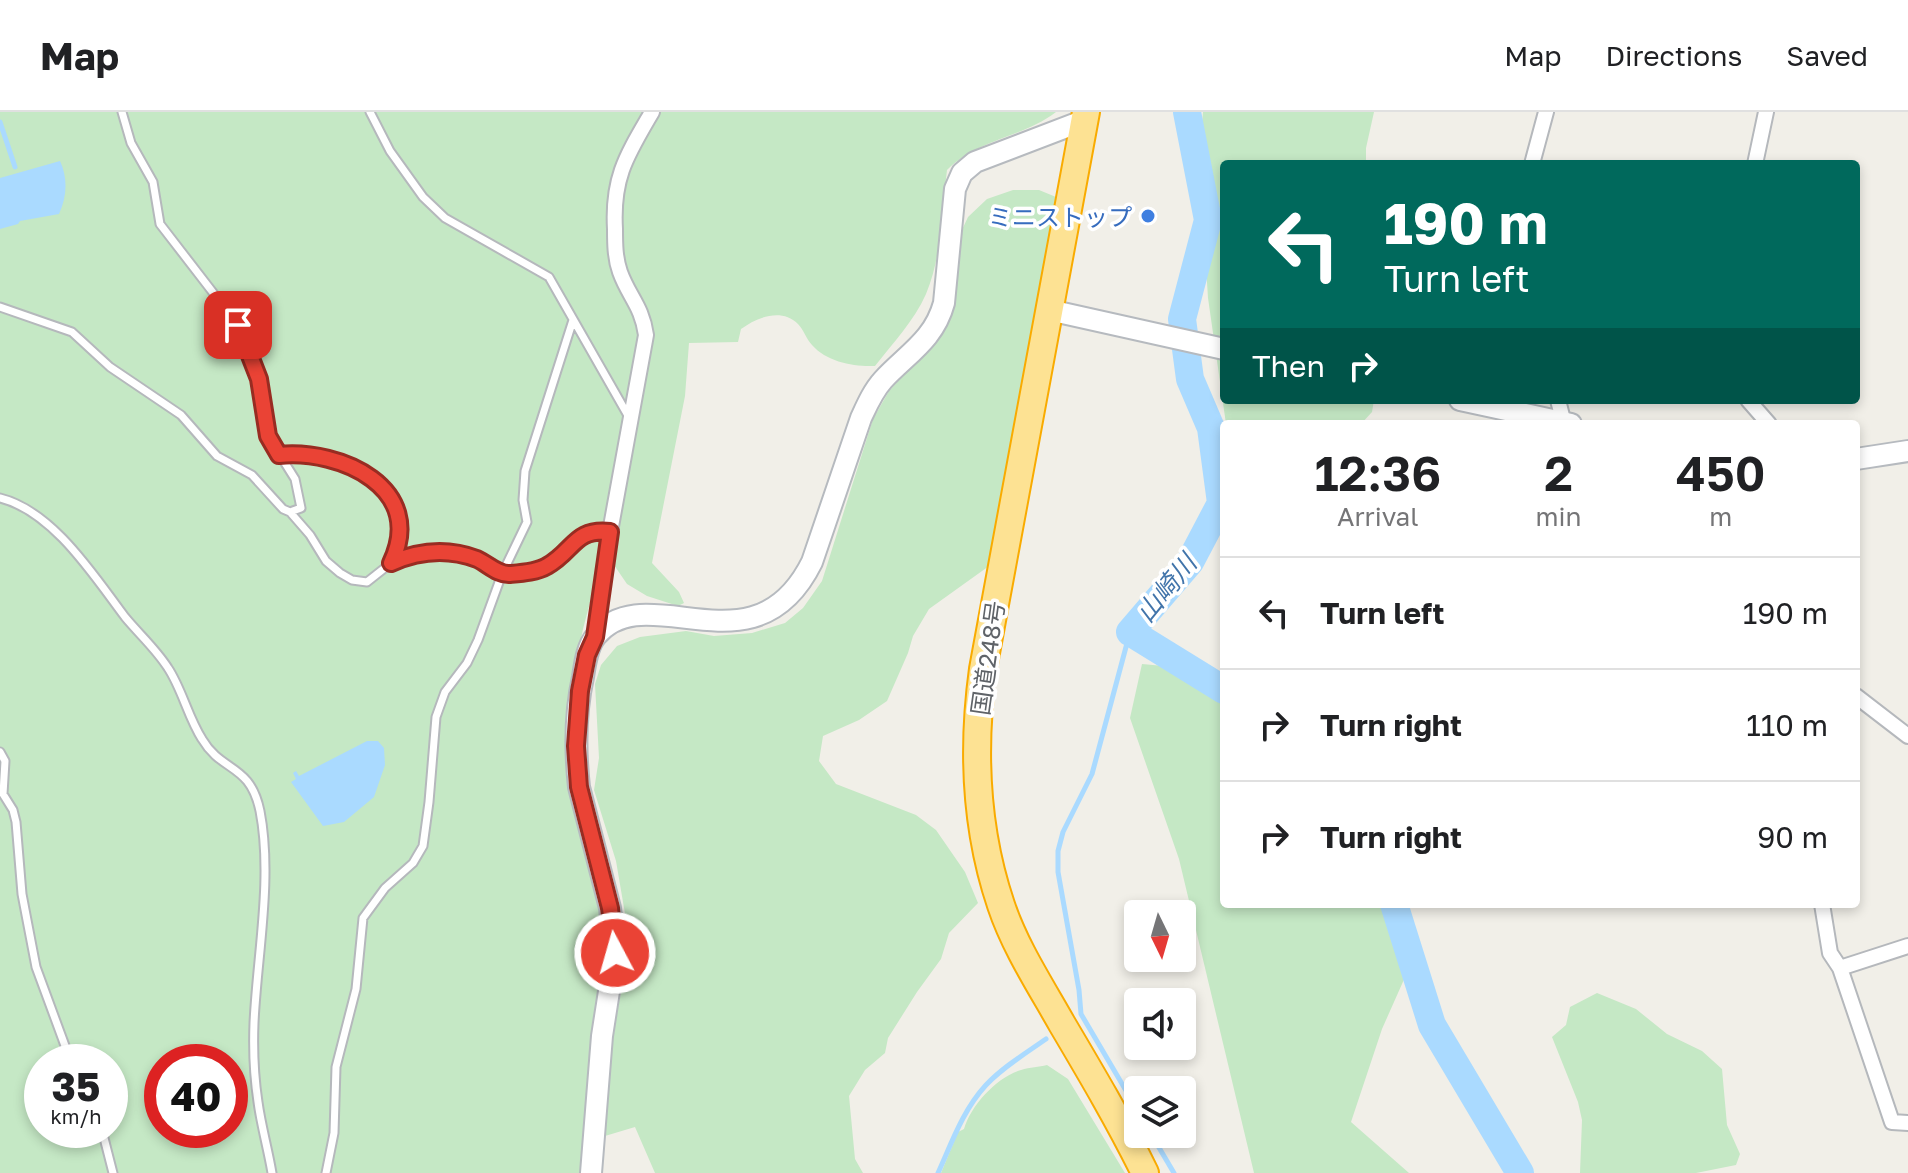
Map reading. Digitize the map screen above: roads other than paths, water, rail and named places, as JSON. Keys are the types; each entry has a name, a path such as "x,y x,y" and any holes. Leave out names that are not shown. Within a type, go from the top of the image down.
{"highway":[{"name":"国道248号","path":"1086,116 983,669 976,743 984,843 1001,906 1026,962 1120,1122 1145,1173"}],"street":[{"path":"591,1173 602,1036 615,953 610,908 579,787 580,691 587,655 595,637 610,532 646,335 644,317 620,272 616,252 614,210 617,182 625,160 652,112"},
{"path":"1533,160 1546,112"},
{"path":"1756,160 1766,112"},
{"path":"595,637 610,624 630,617 663,615 715,621 759,616 785,602 801,585 812,562 871,397 881,382 939,322 944,303 955,189 962,173 975,162 1086,116"},
{"path":"1049,310 1220,348"},
{"path":"1478,404 1548,420"},
{"path":"1752,404 1766,420"},
{"path":"1860,458 1908,451"},
{"path":"1860,699 1908,736"},
{"path":"1823,908 1830,953 1840,968 1892,1122 1908,1123"},
{"path":"1840,968 1908,946"}],"lane":[{"path":"122,112 131,143 153,182 160,224 238,325 259,379 268,436 295,479 302,505 298,511 290,512"},
{"path":"370,112 390,151 423,197 445,218 549,277 630,419"},
{"path":"0,307 72,332 110,367 181,415 210,451 252,475 310,535 326,561 352,580 367,582 391,563 406,556 439,552 478,560 502,574 545,568 584,534 610,532"},
{"path":"326,1173 334,1133 336,1067 356,989 363,918 385,888 413,863 423,846 439,707 472,652 502,574 527,522 523,500 525,471 573,320"},
{"path":"279,455 328,460 353,466 372,477 390,495 399,519 397,549 391,563"},
{"path":"0,498 33,512 98,579 170,670 201,739 212,752 246,777 257,794 262,829 263,904 254,1062 258,1105 272,1173"},
{"path":"0,752 5,761 3,794 15,815 22,894 36,967 64,1044"},
{"path":"107,1148 113,1173"}],"water":[{"path":"60,161 66,188 59,214 20,221 0,229 0,178"},
{"path":"367,741 378,741 384,748 385,765 374,797 344,822 323,826 291,782 296,779 293,773 296,771 299,776"}],"waterway":[{"name":"山崎川","path":"1187,112 1208,220 1182,319 1190,379 1211,428 1220,496"},
{"path":"0,122 15,167"},
{"name":"山崎川","path":"1220,505 1190,562 1130,632 1220,688"},
{"path":"1124,1087 1081,1014 1058,872 1058,851 1063,832 1092,774 1130,632"},
{"name":"山崎川","path":"1395,908 1432,1025 1520,1173"},
{"path":"938,1173 959,1127 986,1085 1046,1039"},
{"path":"1159,1148 1174,1173"}],"place":[{"name":"ミニストップ","path":"1148,216"}]}
